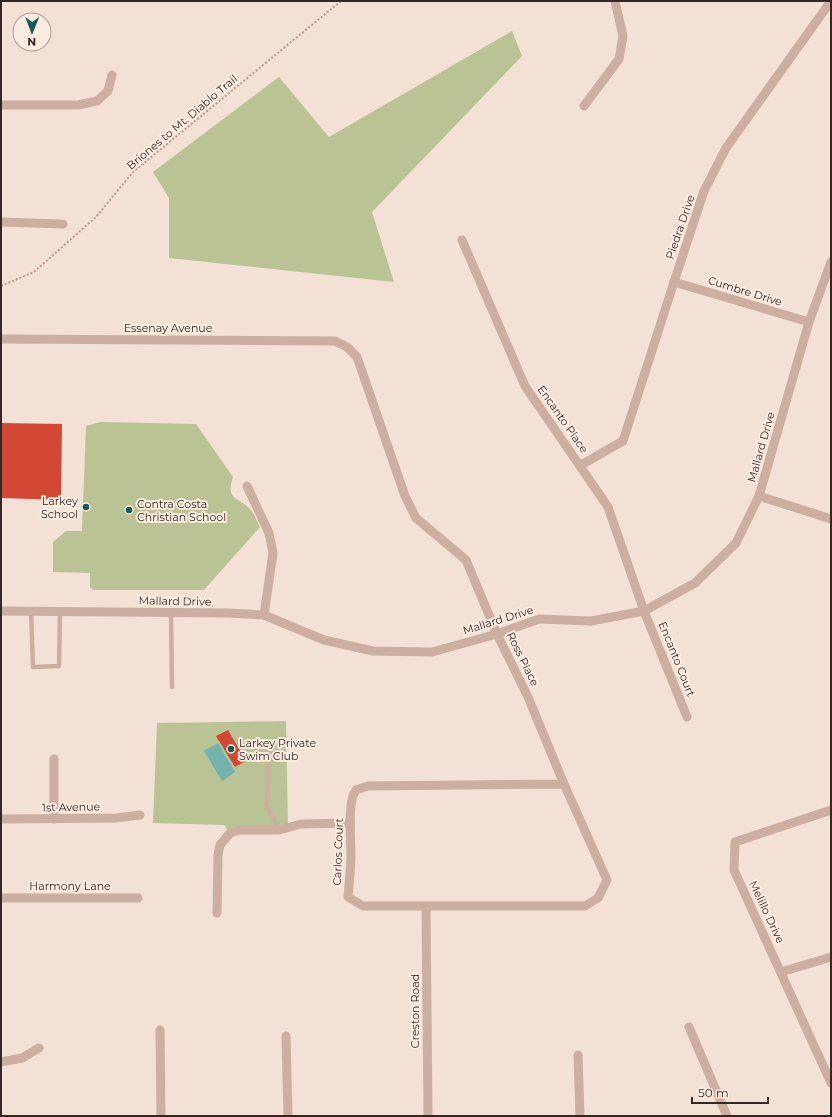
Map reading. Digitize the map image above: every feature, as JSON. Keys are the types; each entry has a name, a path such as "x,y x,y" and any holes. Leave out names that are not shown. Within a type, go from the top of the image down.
{"street":[{"path":"584,106 619,59 623,36 615,1"},
{"name":"Piedra Drive","path":"581,465 623,441 704,192 726,148 831,1"},
{"path":"1,105 78,105 97,101 108,91 112,75"},
{"path":"1,222 63,224"},
{"name":"Encanto Place","path":"462,240 524,386 581,465 608,507 644,611"},
{"name":"Mallard Drive","path":"1,611 228,613 264,615 324,640 373,651 432,652 497,634 539,619 591,621 644,611 695,584 736,543 759,496 809,322 831,262"},
{"name":"Cumbre Drive","path":"674,282 809,322"},
{"name":"Essenay Avenue","path":"1,339 335,341"},
{"name":"Ross Place","path":"335,341 348,347 357,357 405,496 416,518 466,560 497,634 528,697 564,784 607,880"},
{"path":"247,486 269,533 273,553 264,615"},
{"path":"759,496 831,519"},
{"name":"Encanto Court","path":"644,611 687,716"},
{"path":"54,759 54,819"},
{"name":"Carlos Court","path":"564,784 368,786 356,790 354,793 350,823 351,855 348,897 363,906 585,906 598,898 607,880"},
{"name":"Melillo Drive","path":"831,810 735,842 734,870 831,1083"},
{"name":"1st Avenue","path":"1,819 116,818 140,815"},
{"path":"217,913 218,855 220,845 230,833 240,830 279,830 302,824 350,823"},
{"name":"Harmony Lane","path":"1,898 138,898"},
{"name":"Creston Road","path":"426,907 428,1116"},
{"path":"781,972 831,957"},
{"path":"689,1027 727,1116"},
{"path":"160,1030 161,1116"},
{"path":"286,1036 288,1116"},
{"path":"1,1062 22,1058 39,1048"},
{"path":"578,1055 580,1116"}],"lane":[{"path":"31,611 33,667 59,666 60,612"},
{"path":"171,613 172,687"},
{"path":"250,746 268,746 268,806 279,830"}],"path":[{"name":"Briones to Mt. Diablo Trail","path":"1,286 34,272 96,217 132,172 341,1"}],"green space":[{"path":"512,31 522,56 372,212 394,282 169,258 169,198 153,172 279,77 329,137"},
{"path":"101,422 196,424 233,477 231,485 232,495 251,510 260,527 204,590 93,590 90,587 90,573 53,572 53,542 66,531 82,531 86,426"},
{"path":"286,721 288,827 230,833 224,825 153,823 157,723"}],"water":[{"path":"218,743 235,772 222,781 204,751"}],"building":[{"path":"1,423 62,424 61,500 1,498"},
{"name":"Larkey Private Swim Club","path":"228,730 246,761 235,767 216,736"}],"place":[{"name":"Larkey School","path":"86,507"},
{"name":"Contra Costa Christian School","path":"129,510"},
{"name":"Larkey Private Swim Club","path":"231,749"}]}
